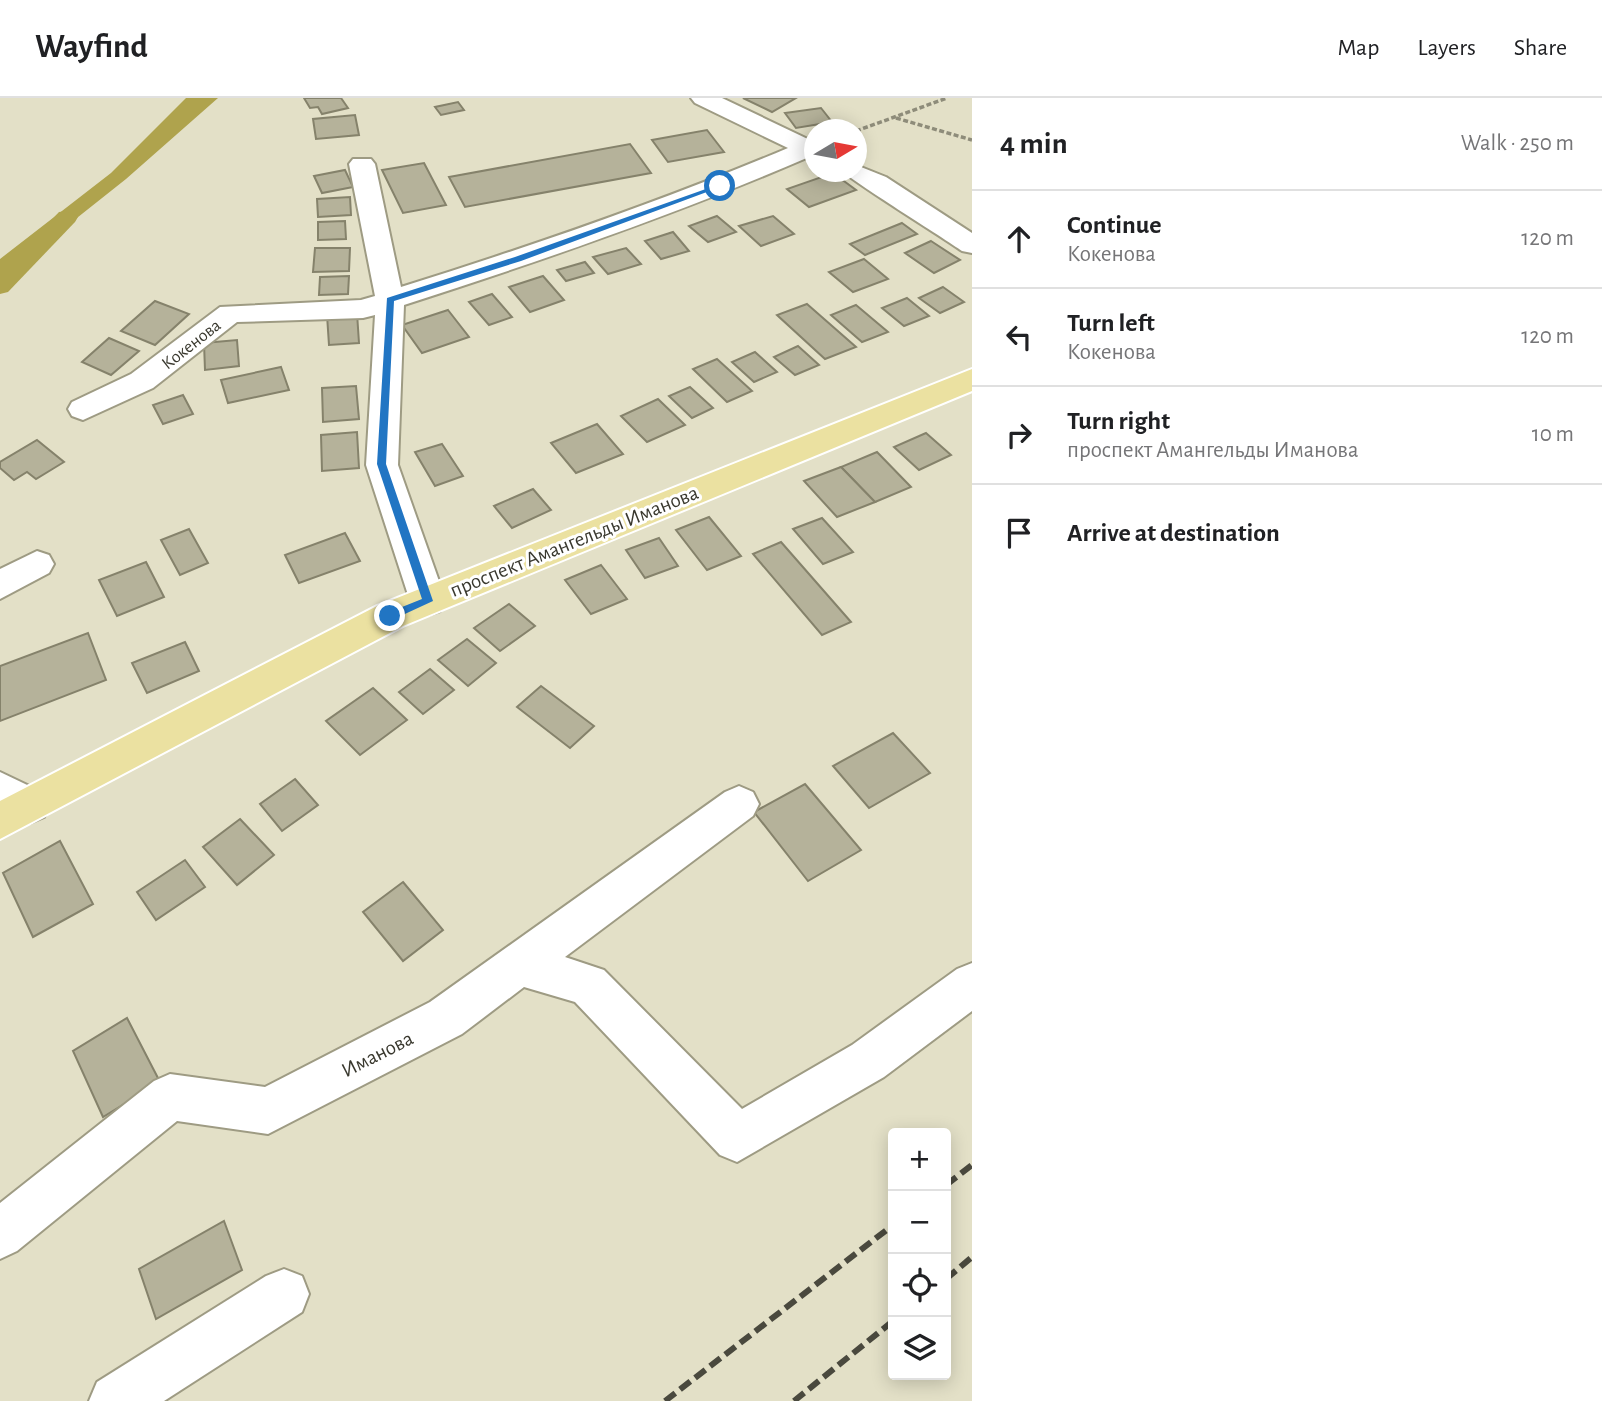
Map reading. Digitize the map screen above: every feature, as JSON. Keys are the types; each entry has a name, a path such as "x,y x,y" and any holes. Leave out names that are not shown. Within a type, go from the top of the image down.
{"main road":[{"name":"проспект Амангельды Иманова","path":"10,805 390,616 972,379"}],"street":[{"path":"703,98 804,145"},
{"name":"Кокенова","path":"83,409 142,381 230,313 363,309 518,259 720,186 804,152"},
{"path":"362,164 390,300 382,464 428,601"},
{"path":"867,177 972,245"},
{"path":"0,586 37,564"},
{"name":"Иманова","path":"0,1234 170,1097 268,1111 446,1018 739,804"},
{"path":"519,965 588,985 737,1138 868,1061 972,984"},
{"path":"116,1401 284,1294"}],"path":[{"path":"867,127 947,98"},
{"path":"893,118 972,140"}],"shaded area":[{"path":"186,98 218,98 126,179 0,279 0,259 111,173"}],"building":[{"path":"304,98 341,98 348,108 322,114 318,107 310,108"},
{"path":"743,98 796,98 772,112"},
{"path":"458,102 464,110 441,115 435,107"},
{"path":"821,108 830,119 804,119 804,127 796,128 785,113"},
{"path":"355,115 359,135 316,139 313,119"},
{"path":"707,130 724,152 668,162 652,140"},
{"path":"630,144 651,173 465,207 449,177"},
{"path":"424,163 446,205 403,213 382,170"},
{"path":"345,170 353,187 322,193 314,176"},
{"path":"807,182 845,182 856,190 809,207 787,189"},
{"path":"350,197 351,215 318,217 317,199"},
{"path":"717,216 736,232 708,242 689,226"},
{"path":"773,216 794,234 761,246 739,226"},
{"path":"345,221 346,239 318,240 318,222"},
{"path":"902,223 917,234 865,255 850,244"},
{"path":"673,232 689,251 661,259 645,241"},
{"path":"931,241 960,260 934,273 905,253"},
{"path":"315,248 350,248 349,271 313,272"},
{"path":"626,248 641,264 608,274 593,257"},
{"path":"864,259 888,279 853,292 829,272"},
{"path":"585,262 594,273 566,281 557,270"},
{"path":"349,276 348,294 319,295 320,277"},
{"path":"543,276 564,300 530,312 509,287"},
{"path":"943,287 964,302 940,313 919,298"},
{"path":"492,294 512,317 489,325 469,302"},
{"path":"907,298 929,316 904,326 882,308"},
{"path":"155,301 189,314 155,345 121,331"},
{"path":"807,304 856,347 825,359 777,315"},
{"path":"856,305 888,332 862,342 831,315"},
{"path":"448,310 469,337 422,353 402,325"},
{"path":"357,313 359,343 329,345 327,315"},
{"path":"109,338 139,351 111,375 82,362"},
{"path":"237,340 239,366 205,370 204,343"},
{"path":"798,346 819,365 795,375 774,357"},
{"path":"755,352 777,372 754,382 732,362"},
{"path":"717,359 752,391 727,402 693,369"},
{"path":"281,367 289,390 228,403 221,380"},
{"path":"356,386 359,419 323,422 322,388"},
{"path":"690,387 713,408 692,418 669,396"},
{"path":"183,395 193,414 163,424 153,405"},
{"path":"658,399 685,425 647,442 621,416"},
{"path":"597,424 623,454 576,473 551,443"},
{"path":"357,432 359,468 322,471 321,435"},
{"path":"926,433 951,455 919,470 894,447"},
{"path":"37,440 64,462 36,479 27,472 14,480 0,468 0,462"},
{"path":"442,444 463,476 435,486 415,452"},
{"path":"877,452 911,487 875,502 841,467"},
{"path":"841,467 875,502 837,517 804,481"},
{"path":"533,489 551,510 512,528 494,506"},
{"path":"709,517 741,556 707,570 676,530"},
{"path":"822,518 853,552 823,564 793,529"},
{"path":"189,529 208,563 180,575 161,540"},
{"path":"345,533 360,561 299,583 285,555"},
{"path":"659,538 678,566 645,578 626,550"},
{"path":"781,542 851,622 822,635 753,554"},
{"path":"146,562 164,597 117,616 99,580"},
{"path":"601,565 627,599 591,614 565,580"},
{"path":"509,604 535,626 500,651 474,628"},
{"path":"88,633 106,680 0,721 0,666"},
{"path":"467,639 496,663 468,686 438,660"},
{"path":"185,642 199,671 147,693 132,663"},
{"path":"430,669 454,690 423,714 399,692"},
{"path":"541,686 594,726 570,748 517,707"},
{"path":"373,688 407,720 360,755 326,721"},
{"path":"893,733 930,773 869,808 833,766"},
{"path":"295,779 318,805 282,831 260,804"},
{"path":"805,784 861,850 808,881 754,812"},
{"path":"240,819 274,855 237,885 203,847"},
{"path":"60,841 93,904 33,937 3,873"},
{"path":"185,860 205,887 156,920 137,892"},
{"path":"403,882 443,930 403,961 363,912"},
{"path":"127,1018 160,1082 103,1117 73,1051"},
{"path":"224,1221 242,1270 156,1319 139,1269"}],"waterway":[{"path":"0,287 67,217"}],"railway":[{"path":"951,1181 972,1165"},
{"path":"665,1401 888,1229"},
{"path":"951,1275 972,1257"},
{"path":"794,1401 888,1325"}],"route":[{"path":"390,616 428,601 382,464 390,300 518,259 720,186"}]}
